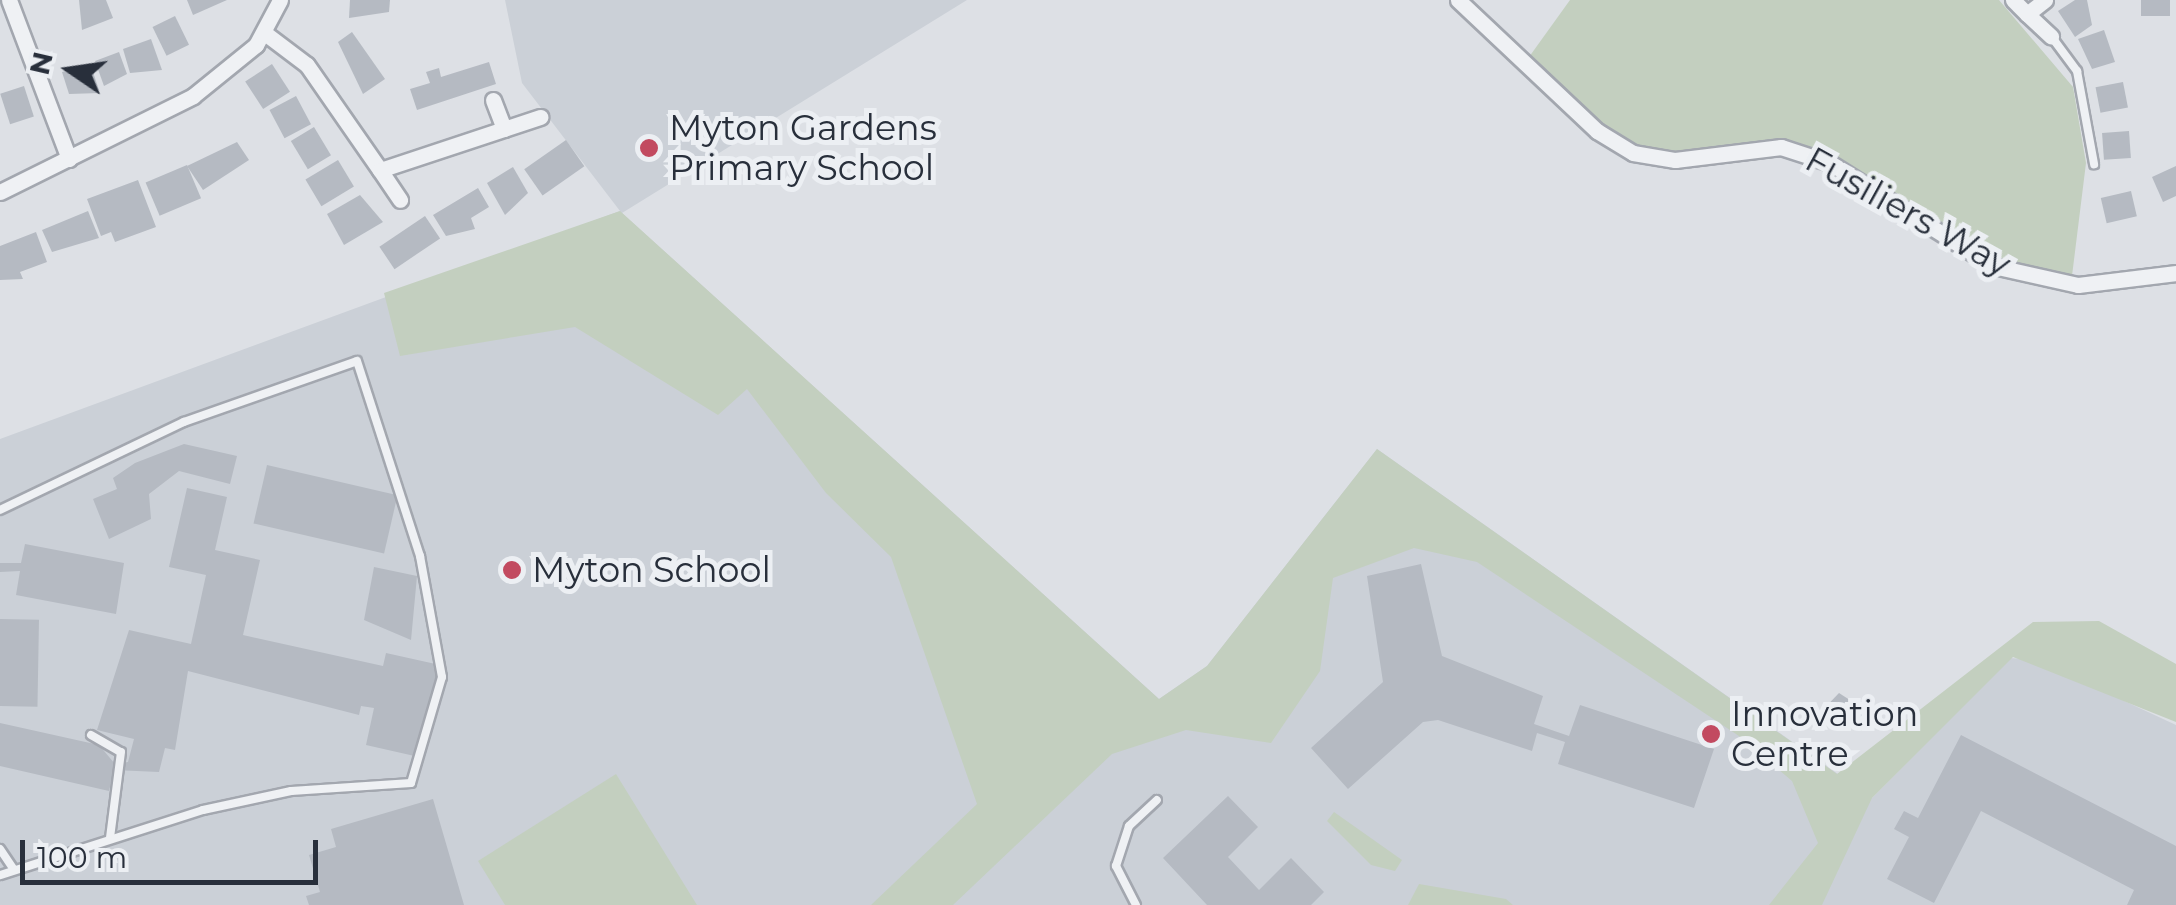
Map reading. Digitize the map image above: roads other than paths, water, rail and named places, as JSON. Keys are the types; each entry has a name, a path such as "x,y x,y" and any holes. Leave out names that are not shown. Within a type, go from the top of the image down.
{"street":[{"path":"9,0 68,159"},
{"path":"0,192 172,110 266,34 280,0"},
{"name":"Fusiliers Way","path":"1458,0 1597,131 1633,152 1675,160 1793,149 1993,266 2078,285 2176,272"},
{"path":"2013,0 2050,36"},
{"path":"2027,14 2045,0"},
{"path":"266,34 307,65 400,200"},
{"path":"493,100 504,129"},
{"path":"380,170 540,117"}],"lane":[{"path":"2050,36 2077,72 2094,164"},
{"path":"0,510 184,422 357,361 394,462 442,677 416,778 385,790 282,793 110,838 0,874"},
{"path":"91,735 121,752 110,838"},
{"path":"1136,905 1116,866 1128,826 1157,800"},
{"path":"0,849 14,870"}],"place":[{"name":"Myton Gardens Primary School","path":"649,148"},
{"name":"Myton School","path":"512,570"},
{"name":"Innovation Centre","path":"1711,734"}]}
